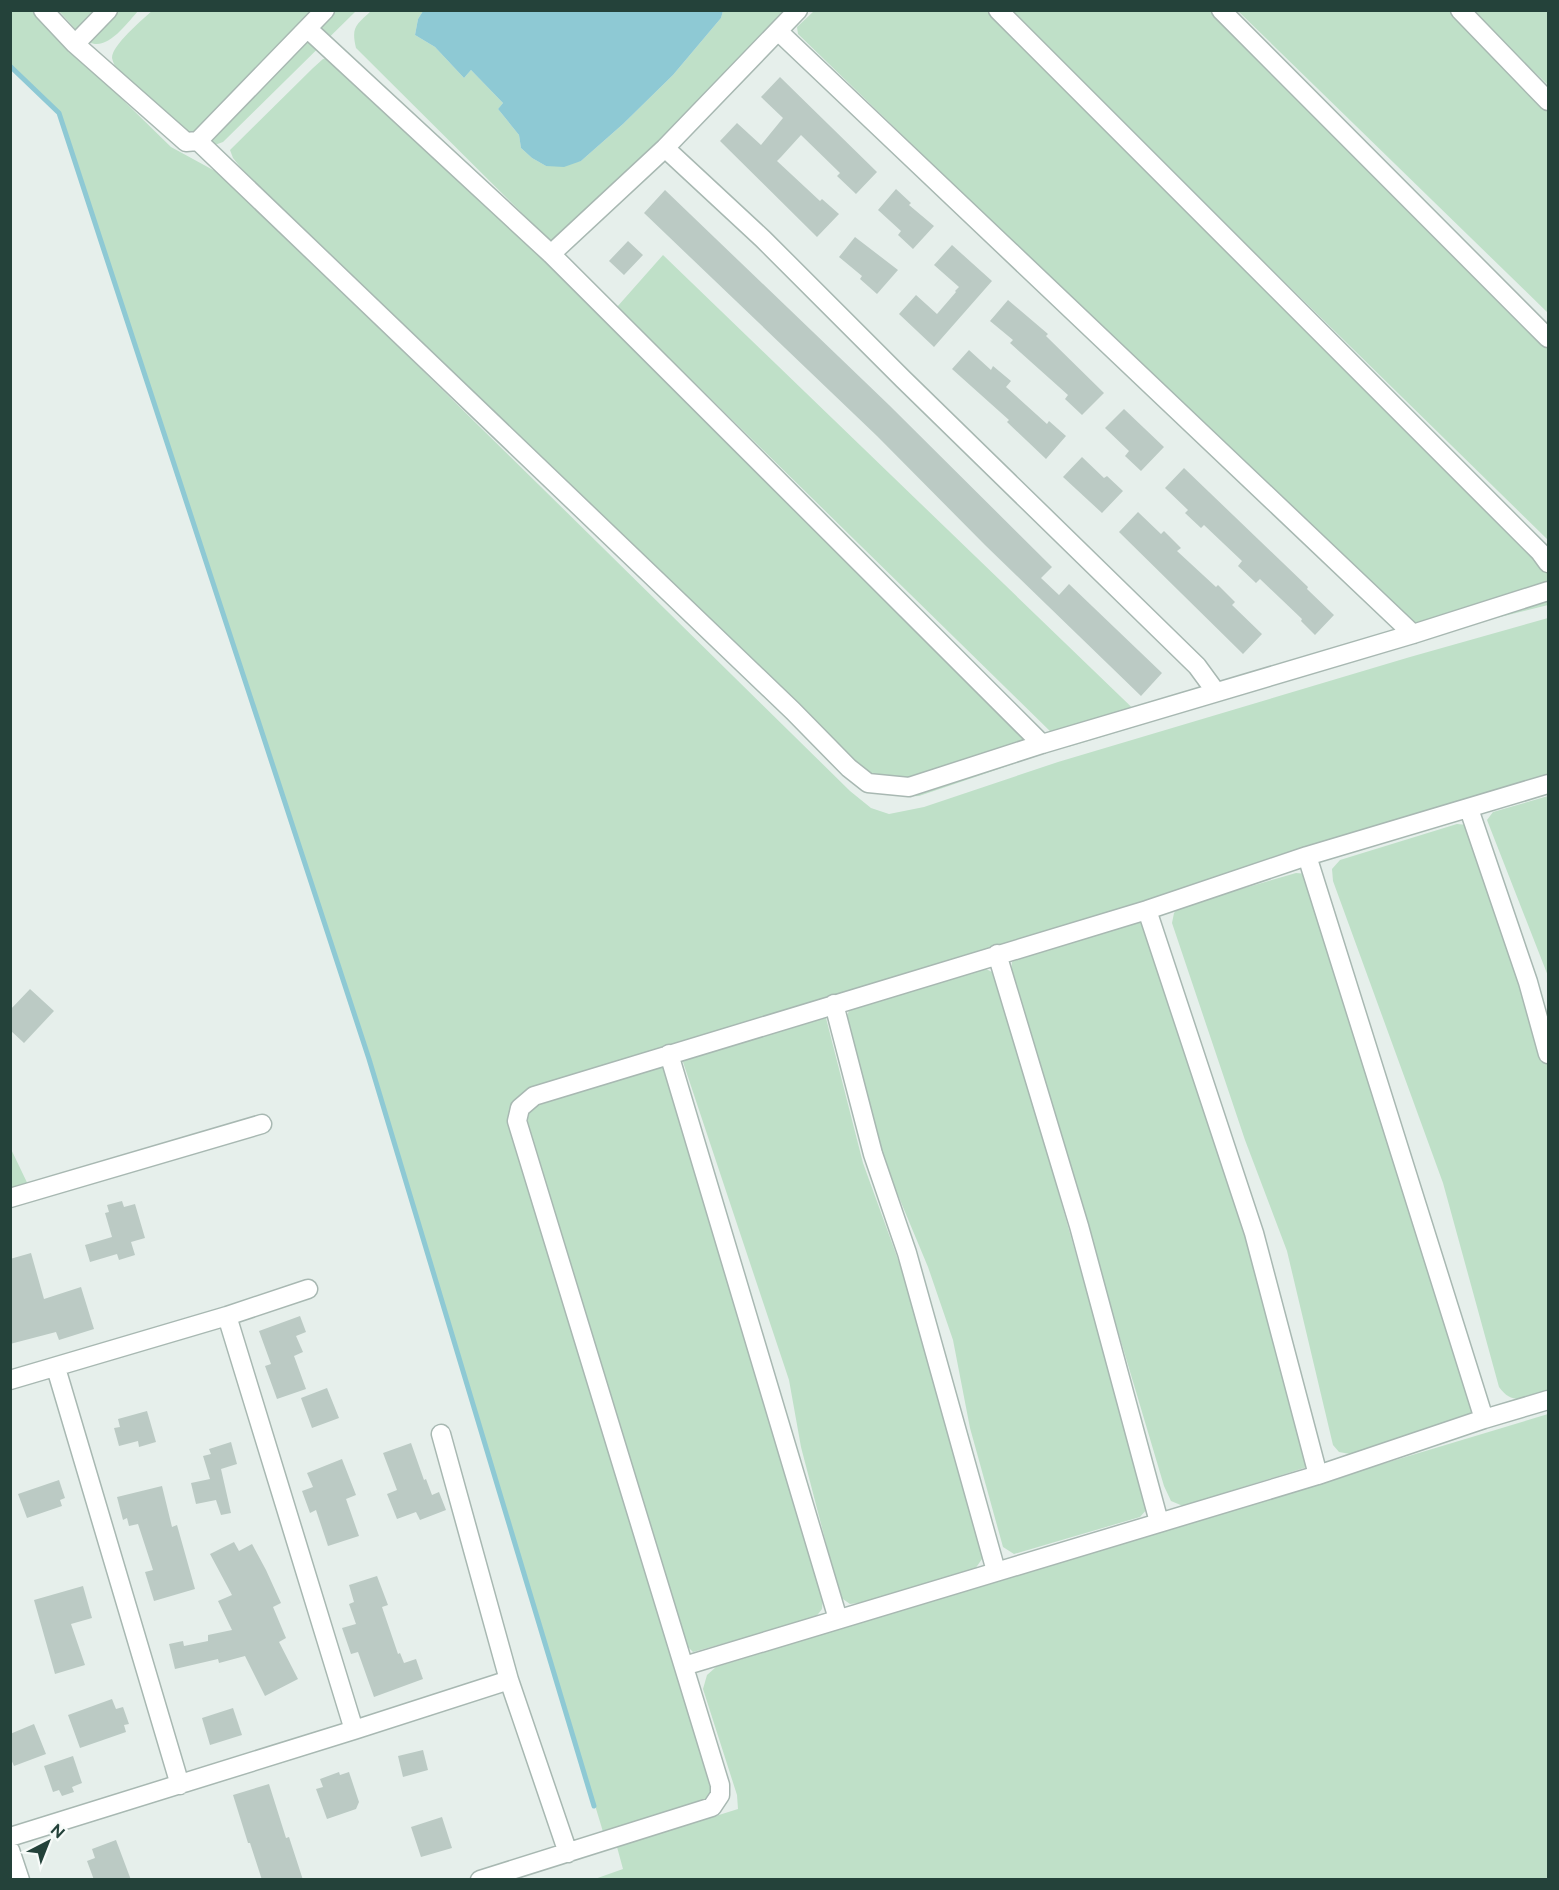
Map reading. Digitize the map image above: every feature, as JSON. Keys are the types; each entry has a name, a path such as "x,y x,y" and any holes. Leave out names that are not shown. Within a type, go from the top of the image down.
{"street":[{"path":"43,10 75,44 186,142 198,141 325,10"},
{"path":"75,44 108,10"},
{"path":"551,254 665,148 798,10"},
{"path":"998,10 1532,544 1548,563"},
{"path":"1221,10 1548,338"},
{"path":"1460,10 1548,101"},
{"path":"308,29 551,254 1042,744"},
{"path":"778,31 1413,634"},
{"path":"198,141 785,703 849,768 868,783 909,787 1042,744 1413,634 1548,591"},
{"path":"665,148 763,239 1197,666 1216,692"},
{"path":"480,1880 712,1807 720,1795 720,1785 517,1121 520,1108 534,1096 1147,910 1306,856 1548,784"},
{"path":"1469,809 1528,982 1548,1054"},
{"path":"1306,856 1484,1419"},
{"path":"1147,910 1254,1233 1318,1475"},
{"path":"997,954 1079,1226 1159,1522"},
{"path":"834,1004 873,1154 910,1263 996,1571"},
{"path":"669,1054 838,1619"},
{"path":"10,1198 262,1124"},
{"path":"10,1380 227,1316 308,1289"},
{"path":"227,1316 354,1730"},
{"path":"56,1368 180,1785"},
{"path":"684,1666 1318,1475 1548,1400"},
{"path":"441,1434 509,1680 568,1853"},
{"path":"10,1837 509,1680"},
{"path":"10,1850 20,1880"}],"green space":[{"path":"10,11 32,11 171,147 226,177 850,791 871,808 889,814 924,807 1058,762 1548,618 1548,776 1274,862 899,975 526,1093 510,1122 603,1435 717,1795 713,1803 604,1835 369,1059 59,113 11,66"},
{"path":"59,11 138,11 110,39 96,44 85,39"},
{"path":"152,11 356,11 223,142 212,146 188,138 118,72 114,64 112,58 117,46"},
{"path":"371,11 423,11 418,19 415,35 435,47 464,78 471,70 503,103 498,109 519,135 521,148 546,166 581,161 673,75 721,18 723,11 797,11 557,243 547,238 356,48 354,35 356,27"},
{"path":"814,11 991,11 1548,557 1548,605 1416,638 1269,490 798,34 797,27"},
{"path":"1008,11 1220,11 1548,329 1548,540"},
{"path":"1238,11 1452,11 1548,104 1548,313"},
{"path":"1471,11 1548,11 1548,85"},
{"path":"334,56 346,58 1040,742 1037,756 919,796 893,795 860,777 241,168 230,150 313,68 323,59"},
{"path":"663,255 1148,723 1068,747 1057,738 617,307"},
{"path":"1548,796 1548,976 1487,820 1493,812"},
{"path":"1457,824 1468,825 1548,1032 1548,1391 1521,1399 1510,1397 1499,1387 1443,1183 1333,881 1332,869 1340,860"},
{"path":"1296,873 1309,874 1436,1234 1479,1395 1476,1410 1470,1418 1350,1454 1339,1452 1333,1445 1287,1251 1245,1140 1172,923 1174,913 1179,907"},
{"path":"1135,923 1144,923 1257,1231 1307,1467 1183,1506 1171,1501 1164,1486 1011,971 1012,962 1022,955"},
{"path":"984,968 992,972 998,980 1148,1508 1140,1517 1014,1554 1003,1547 970,1428 953,1340 928,1267 880,1152 847,1016 850,1008"},
{"path":"826,1018 863,1163 904,1276 983,1546 982,1559 975,1569 867,1602 850,1604 840,1597 801,1447 789,1380 682,1059"},
{"path":"663,1066 669,1074 823,1595 822,1609 815,1618 693,1652 685,1644 527,1125 529,1112 537,1103"},
{"path":"10,1147 33,1195 10,1202"},
{"path":"1548,1414 1548,1879 592,1880 623,1869 617,1847 738,1809 737,1795 703,1689 707,1675 716,1667"}],"water":[{"path":"423,11 723,11 721,18 673,75 581,161 564,167 546,166 532,158 521,148 519,135 498,109 503,103 471,70 464,78 435,47 415,35 418,19"}],"building":[{"path":"780,77 877,172 856,194 837,176 840,173 801,135 777,161 820,201 822,199 839,214 817,237 720,141 737,123 761,145 783,118 761,97"},
{"path":"896,189 911,203 909,205 934,226 913,249 898,235 901,231 878,210"},
{"path":"665,190 889,405 1052,567 1041,578 1059,595 1069,584 1162,673 1141,696 985,545 877,436 644,213"},
{"path":"855,237 898,270 877,294 860,279 862,276 839,257"},
{"path":"628,241 643,255 624,275 609,261"},
{"path":"952,245 992,281 934,347 899,314 916,295 937,314 956,292 959,287 934,265"},
{"path":"1008,300 1048,334 1046,336 1104,393 1082,415 1065,399 1068,395 1010,343 1013,340 990,321"},
{"path":"969,350 991,370 993,366 1011,381 1006,387 1047,424 1049,421 1066,436 1046,459 1007,422 1009,420 952,369"},
{"path":"1124,409 1164,447 1141,471 1125,456 1129,451 1105,428"},
{"path":"1082,457 1104,478 1107,476 1123,491 1102,513 1063,477"},
{"path":"1184,468 1334,615 1315,635 1301,621 1302,619 1260,579 1256,583 1238,566 1242,561 1204,525 1201,528 1185,513 1188,510 1165,488"},
{"path":"1138,512 1161,534 1164,531 1181,548 1177,551 1216,587 1218,585 1235,602 1232,605 1262,634 1243,654 1119,532"},
{"path":"30,989 54,1011 24,1043 10,1030 10,1010"},
{"path":"122,1201 124,1207 135,1204 145,1238 131,1242 135,1255 119,1260 117,1254 90,1262 85,1245 112,1237 105,1213 109,1212 107,1205"},
{"path":"31,1253 44,1299 81,1287 94,1329 59,1340 56,1332 10,1344 10,1259"},
{"path":"300,1316 306,1332 296,1336 303,1352 294,1356 306,1389 277,1399 265,1366 271,1364 259,1331"},
{"path":"327,1388 339,1418 312,1428 301,1398"},
{"path":"147,1411 156,1442 139,1447 138,1441 119,1446 114,1428 120,1427 118,1419"},
{"path":"231,1442 237,1464 221,1469 231,1513 221,1515 216,1500 196,1504 191,1483 210,1479 203,1456 211,1454 209,1449"},
{"path":"411,1443 424,1480 426,1479 432,1495 439,1492 446,1510 420,1520 416,1512 397,1519 387,1494 397,1490 383,1453"},
{"path":"342,1459 356,1495 346,1499 359,1536 328,1546 316,1510 310,1513 302,1491 313,1487 307,1473"},
{"path":"59,1480 65,1498 60,1500 62,1506 27,1518 18,1494"},
{"path":"162,1486 172,1527 177,1525 195,1589 154,1601 145,1572 153,1570 138,1524 129,1526 127,1518 123,1520 117,1497"},
{"path":"234,1542 239,1551 252,1544 266,1570 281,1603 273,1607 286,1638 279,1642 298,1679 265,1696 245,1656 219,1663 218,1659 175,1669 169,1644 183,1641 184,1646 208,1641 208,1635 232,1630 218,1601 232,1595 210,1554"},
{"path":"377,1576 388,1605 382,1607 398,1654 400,1653 404,1663 416,1659 423,1679 374,1697 358,1652 351,1654 342,1628 356,1624 349,1604 354,1602 349,1585"},
{"path":"83,1586 92,1618 71,1624 85,1665 55,1674 34,1600"},
{"path":"112,1699 116,1709 123,1707 129,1724 124,1725 126,1732 80,1748 68,1715"},
{"path":"233,1708 242,1735 210,1745 202,1718"},
{"path":"34,1724 46,1754 14,1766 10,1757 10,1734"},
{"path":"423,1750 428,1770 403,1777 398,1756"},
{"path":"73,1756 82,1783 72,1787 74,1792 62,1796 59,1790 53,1792 44,1766"},
{"path":"339,1772 340,1775 349,1772 359,1802 356,1809 327,1819 316,1789 323,1787 320,1779"},
{"path":"269,1784 286,1838 289,1837 303,1880 262,1880 250,1843 248,1843 233,1795"},
{"path":"442,1817 452,1848 421,1857 411,1827"},
{"path":"116,1840 131,1880 94,1880 87,1861 95,1858 92,1849"}],"waterway":[{"path":"10,66 59,113 369,1059 594,1806"}]}
